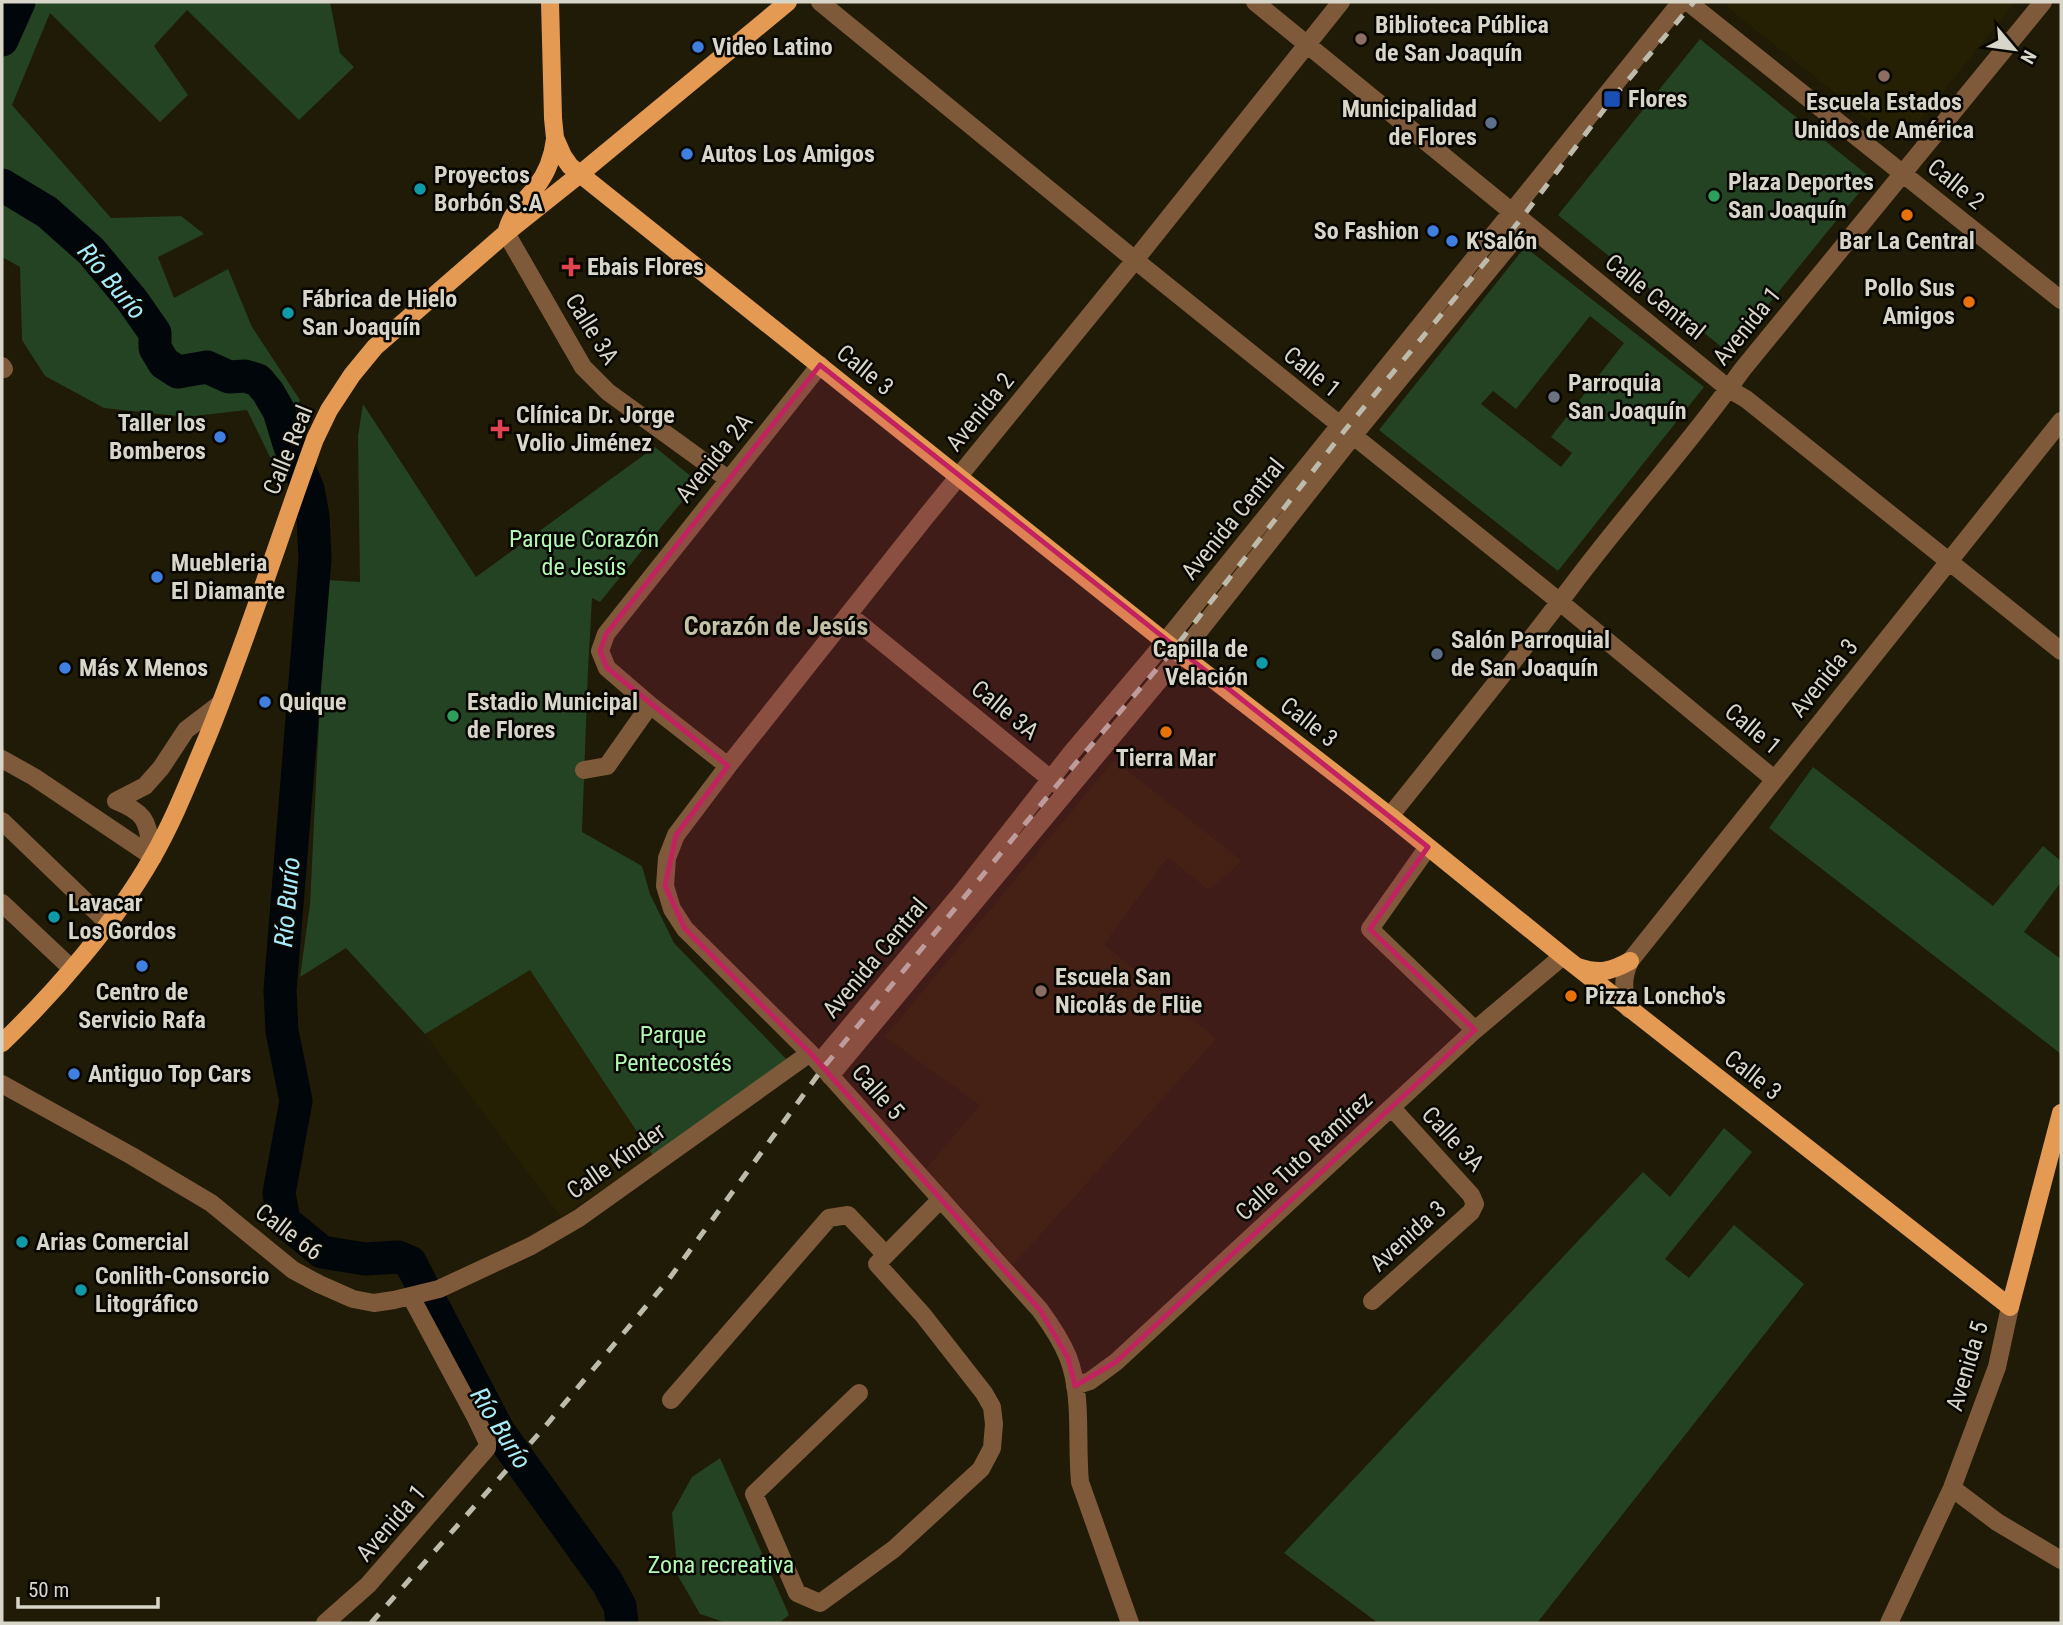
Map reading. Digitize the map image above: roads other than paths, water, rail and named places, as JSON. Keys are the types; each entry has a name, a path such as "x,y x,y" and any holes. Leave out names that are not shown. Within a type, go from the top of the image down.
{"main road":[{"path":"506,233 510,218 538,184 553,153 555,138 550,2"},
{"name":"Calle Real","path":"2,1042 71,968 108,923 153,857 186,790 220,704 315,439 352,375 375,347 506,233 788,2"},
{"name":"Calle 3","path":"555,138 563,156 580,174 1165,642 1390,816 1629,1009 2010,1307"},
{"path":"1569,961 1589,971 1615,970 1630,961"},
{"name":"Avenida 5","path":"2010,1307 2061,1113"}],"street":[{"name":"Calle 1","path":"820,2 1774,779"},
{"name":"Calle Central","path":"1255,2 1729,389 1746,399 2061,651"},
{"name":"Avenida 2","path":"667,858 676,835 728,766 1341,2"},
{"name":"Avenida Central","path":"819,1064 1066,791 1181,654 1346,430 1513,211 1681,2"},
{"name":"Avenida 1","path":"1390,816 1742,370 2043,2"},
{"name":"Calle 2","path":"1699,5 1903,174 2061,300"},
{"name":"Avenida Central","path":"819,1064 1165,642 1526,225"},
{"name":"Calle 3A","path":"506,233 583,368 608,393 728,480"},
{"name":"Avenida 2A","path":"650,705 607,668 600,651 606,634 820,365"},
{"name":"Avenida 3","path":"1630,961 2061,421"},
{"name":"Calle 3A","path":"849,615 1066,791"},
{"path":"153,857 144,817 134,808 116,801 145,786 161,768 186,730 220,704"},
{"path":"584,770 607,766 650,705 728,766"},
{"path":"2,759 34,777 153,857"},
{"path":"2,821 108,923"},
{"path":"1428,847 1370,929 1475,1030"},
{"name":"Calle 5","path":"667,858 665,886 672,909 685,929 819,1064 1040,1310 1056,1333 1068,1358 1076,1386 1080,1482 1130,1623"},
{"path":"2,903 71,968"},
{"name":"Calle Tuto Ramírez","path":"1076,1386 1090,1381 1116,1363 1475,1030 1569,961"},
{"path":"1629,1009 1623,983 1630,961"},
{"name":"Calle Kinder","path":"411,1297 439,1289 531,1246 819,1064"},
{"name":"Calle 66","path":"2,1084 211,1203 293,1270 319,1284 353,1299 374,1303 411,1297"},
{"name":"Calle 3A","path":"1392,1108 1471,1195 1475,1205"},
{"path":"859,1393 754,1494 797,1593 820,1603 894,1549 981,1469 992,1448 992,1408 984,1393 930,1324 877,1264 942,1199"},
{"name":"Avenida 3","path":"1372,1301 1471,1212 1475,1205"},
{"path":"671,1401 830,1218 848,1215 885,1254"},
{"name":"Avenida 1","path":"325,1623 368,1586 487,1448 487,1441 476,1418 411,1297"},
{"name":"Avenida 5","path":"1889,1623 1952,1488 1997,1367 2010,1307"},
{"path":"1952,1488 1997,1522 2061,1560"}],"waterway":[{"name":"Río Burío","path":"2,40 19,2"},
{"name":"Río Burío","path":"2,185 47,212 91,251 132,300 155,333 155,348 164,363 178,372 207,367 229,377 245,376 258,380 279,411 290,447 308,489 313,516 315,559 280,990 282,1031 296,1101 279,1193 284,1221 322,1252 365,1259 398,1257 410,1262 499,1432 607,1582 620,1606 622,1623"}],"railway":[{"path":"371,1623 543,1429 669,1279 823,1068 1058,784 1174,649 1345,430 1521,219 1612,99 1694,2"}],"place":[{"name":"Biblioteca Pública de San Joaquín","path":"1361,39"},
{"name":"Video Latino","path":"698,47"},
{"name":"Escuela Estados Unidos de América","path":"1884,76"},
{"name":"Flores","path":"1612,99"},
{"name":"Municipalidad de Flores","path":"1491,123"},
{"name":"Autos Los Amigos","path":"687,154"},
{"name":"Proyectos Borbón S.A","path":"420,189"},
{"name":"Plaza Deportes San Joaquín","path":"1714,196"},
{"name":"Bar La Central","path":"1907,215"},
{"name":"So Fashion","path":"1433,231"},
{"name":"K'Salón","path":"1452,241"},
{"name":"Ebais Flores","path":"571,267"},
{"name":"Pollo Sus Amigos","path":"1969,302"},
{"name":"Fábrica de Hielo San Joaquín","path":"288,313"},
{"name":"Parroquia San Joaquín","path":"1554,397"},
{"name":"Clínica Dr. Jorge Volio Jiménez","path":"500,429"},
{"name":"Taller los Bomberos","path":"220,437"},
{"name":"Muebleria El Diamante","path":"157,577"},
{"name":"Salón Parroquial de San Joaquín","path":"1437,654"},
{"name":"Capilla de Velación","path":"1262,663"},
{"name":"Más X Menos","path":"65,668"},
{"name":"Quique","path":"265,702"},
{"name":"Estadio Municipal de Flores","path":"453,716"},
{"name":"Tierra Mar","path":"1166,732"},
{"name":"Lavacar Los Gordos","path":"54,917"},
{"name":"Centro de Servicio Rafa","path":"142,966"},
{"name":"Escuela San Nicolás de Flüe","path":"1041,991"},
{"name":"Pizza Loncho's","path":"1571,996"},
{"name":"Antiguo Top Cars","path":"74,1074"},
{"name":"Arias Comercial","path":"22,1242"},
{"name":"Conlith-Consorcio Litográfico","path":"81,1290"}],"district":[{"name":"Corazón de Jesús","path":"776,626"}],"park label":[{"name":"Parque Corazón de Jesús","path":"584,553"},
{"name":"Parque Pentecostés","path":"673,1049"},
{"name":"Zona recreativa","path":"721,1565"}]}
